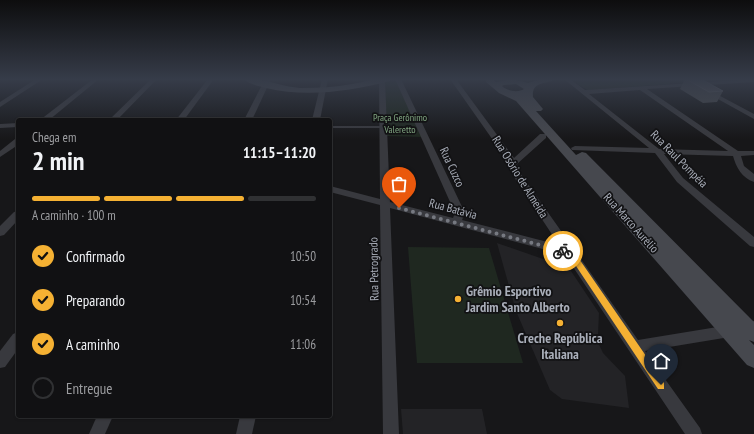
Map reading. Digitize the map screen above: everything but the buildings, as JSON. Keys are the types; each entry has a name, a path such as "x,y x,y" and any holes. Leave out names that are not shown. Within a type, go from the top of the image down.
{"street":[{"path":"0,105 9,99"},
{"path":"47,118 70,99"},
{"path":"115,118 134,99"},
{"path":"182,118 196,99"},
{"path":"249,118 258,99"},
{"path":"316,118 321,99"},
{"name":"Rua Petrogrado","path":"384,99 391,434"},
{"name":"Rua Cuzco","path":"407,99 460,213 456,223"},
{"name":"Rua Osório de Almeida","path":"468,99 505,150 513,163 515,173 694,434"},
{"name":"Rua Marco Aurélio","path":"519,99 754,359"},
{"name":"Rua Marco Aurélio","path":"529,99 547,130 579,152 752,330"},
{"name":"Rua Raul Pompéia","path":"593,99 657,151 680,180 754,243"},
{"path":"658,99 729,147 736,154 740,167 754,179"},
{"path":"722,99 754,117"},
{"path":"0,126 16,125"},
{"path":"513,163 547,130"},
{"path":"0,155 16,143"},
{"path":"579,152 595,149 736,154 754,153"},
{"path":"505,150 523,153"},
{"name":"Rua Batávia","path":"332,190 570,252"},
{"path":"0,232 16,216"},
{"path":"635,347 729,331 752,330"},
{"path":"0,362 16,341"},
{"path":"96,434 104,418"},
{"path":"244,434 248,418"}],"lane":[{"path":"332,127 383,127"}],"shaded area":[{"name":"Creche República Italiana","path":"497,243 569,268 599,313 598,334 594,334 603,353 625,376 629,408 562,399 550,390 516,311"},
{"path":"401,409 482,409 487,434 403,434"}],"green space":[{"name":"Praça Gerônimo Valeretto","path":"386,99 405,99 422,137 387,136"},
{"path":"408,247 489,248 523,363 417,363"}],"way so far":[{"path":"399,208 563,251"}],"place":[{"name":"Grêmio Esportivo Jardim Santo Alberto","path":"458,299"},
{"name":"Creche República Italiana","path":"560,323"}],"route":[{"path":"563,251 570,252 661,385"}]}
